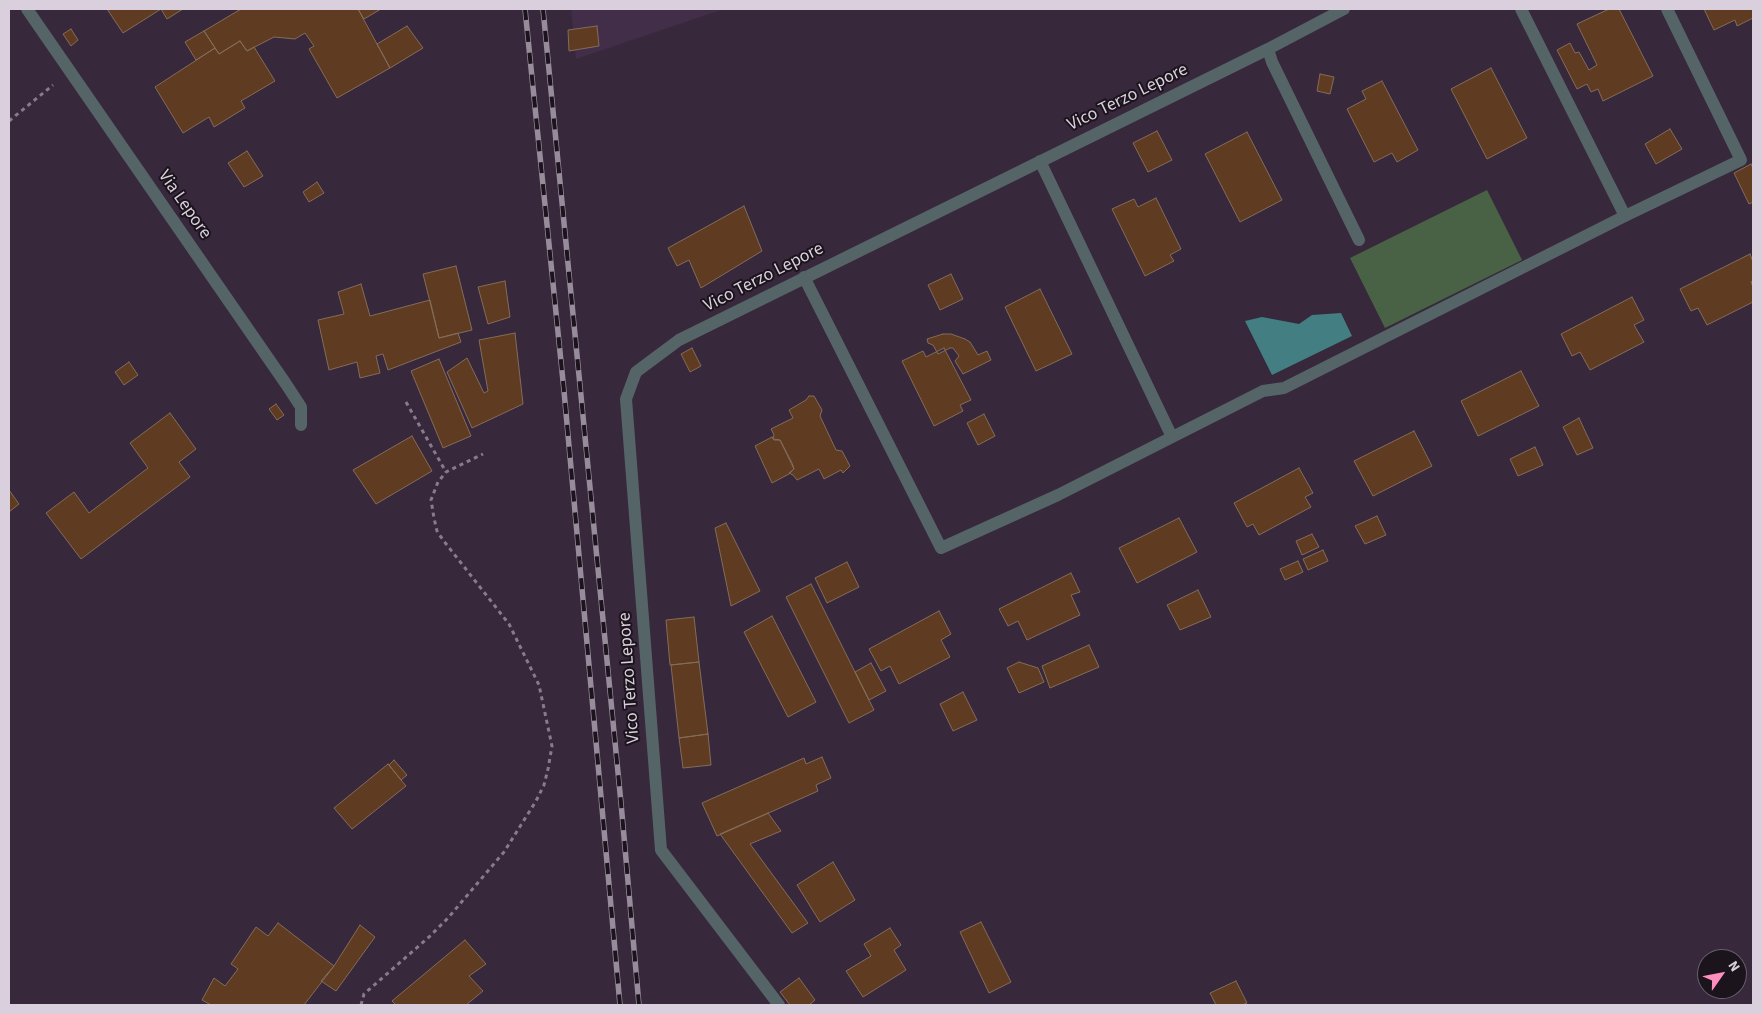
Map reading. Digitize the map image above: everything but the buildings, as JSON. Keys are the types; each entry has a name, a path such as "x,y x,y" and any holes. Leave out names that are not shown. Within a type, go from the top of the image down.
{"street":[{"name":"Via Lepore","path":"27,9 286,384 301,408 301,425"},
{"name":"Vico Terzo Lepore","path":"779,1005 662,850 626,399 636,372 679,340 1268,49 1344,9"},
{"path":"1520,9 1625,216"},
{"path":"804,277 941,548 1058,495 1263,391 1284,388 1625,216 1741,160 1667,9"},
{"path":"1268,49 1272,62 1359,240"},
{"path":"1040,161 1172,437"}],"path":[{"path":"9,121 70,71"},
{"path":"406,402 446,472"},
{"path":"361,1005 364,994 448,918 504,852 536,801 544,785 548,769 552,746 539,684 529,662 509,624 437,531 431,500 438,482 446,472 483,454"}],"shaded area":[{"path":"571,9 724,9 576,59"},
{"path":"1487,190 1522,260 1385,328 1350,258"},
{"path":"1341,313 1352,336 1272,375 1245,321 1262,317 1299,324 1312,315"}],"railway":[{"path":"525,9 564,391 620,1005"},
{"path":"543,9 639,1005"}]}
